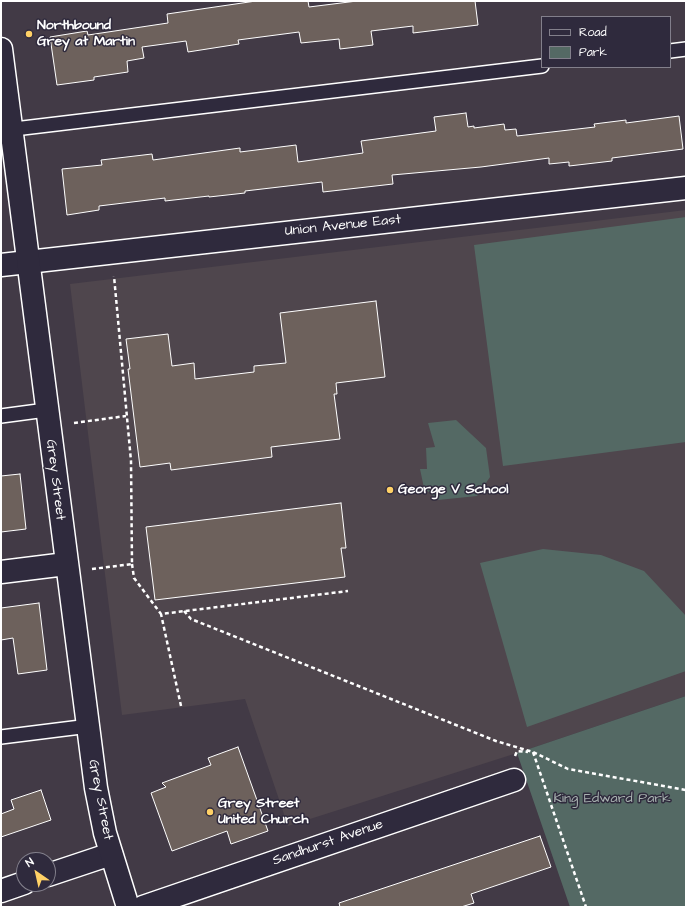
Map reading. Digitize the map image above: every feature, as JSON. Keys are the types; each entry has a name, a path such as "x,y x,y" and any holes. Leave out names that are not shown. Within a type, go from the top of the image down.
{"street":[{"name":"Grey Street","path":"1,49 6,130 27,262 96,788 111,854 128,907"},
{"name":"Union Avenue East","path":"1,265 686,188"},
{"path":"1,572 66,564"},
{"name":"Sandhurst Avenue","path":"143,907 514,780"},
{"path":"56,872 111,854"},
{"path":"1,891 16,886"}],"lane":[{"path":"671,51 686,49"},
{"path":"6,130 541,66"},
{"path":"1,416 46,410"},
{"path":"1,737 89,726"}],"path":[{"path":"114,273 131,461 132,564 134,578 161,614 181,706"},
{"path":"74,423 126,416"},
{"path":"91,569 132,564"},
{"path":"161,614 348,591"},
{"path":"184,612 191,619 496,741 533,752 568,769 686,790"},
{"path":"514,758 517,751 533,752"},
{"path":"533,752 586,907"}],"shaded area":[{"name":"George V School","path":"686,210 686,696 517,753 288,826 245,699 122,715 70,284"}],"green space":[{"path":"686,217 686,442 503,466 474,245"},
{"path":"456,420 486,448 490,477 477,496 438,500 424,488 420,469 427,469 426,448 435,447 428,423"},
{"path":"543,549 601,555 644,571 686,616 686,671 527,727 480,563"},
{"name":"King Edward Park","path":"686,696 686,907 570,907 517,753"}],"building":[{"path":"256,1 308,1 309,7 357,1 475,1 478,25 413,33 413,26 371,31 373,45 340,49 339,39 301,43 299,32 238,40 239,44 188,52 186,41 142,47 144,58 127,61 128,72 94,77 94,80 57,85 50,37 87,31 88,35 168,23 167,14"},
{"path":"466,113 468,127 474,126 474,128 504,124 505,130 516,129 517,136 595,127 594,124 626,120 626,123 679,116 683,149 612,158 612,161 569,166 569,162 549,164 549,158 481,167 392,175 393,184 323,192 322,182 245,191 245,193 209,197 165,201 165,198 99,206 99,210 67,215 62,169 102,165 101,160 152,154 153,160 240,148 240,152 296,145 298,162 363,153 361,141 436,131 434,117"},
{"path":"376,301 385,377 336,383 337,394 334,394 340,439 271,447 272,457 171,470 170,463 140,467 128,369 130,369 126,339 168,334 172,366 194,363 195,379 254,372 254,366 286,363 280,313"},
{"path":"20,474 26,529 1,532 1,476"},
{"path":"341,503 346,548 341,548 345,577 155,600 146,527"},
{"path":"39,603 47,670 18,674 13,638 1,640 1,608"},
{"name":"Grey Street United Church","path":"238,747 268,831 231,844 227,831 172,851 151,793 166,787 162,783 211,765 208,758"},
{"path":"41,790 51,820 1,837 1,814 14,809 11,800"},
{"path":"540,836 551,867 471,894 474,903 461,907 340,907 339,903"}],"place":[{"name":"Northbound Grey at Martin","path":"29,34"},
{"name":"George V School","path":"390,490"},
{"name":"Grey Street United Church","path":"210,812"}]}
